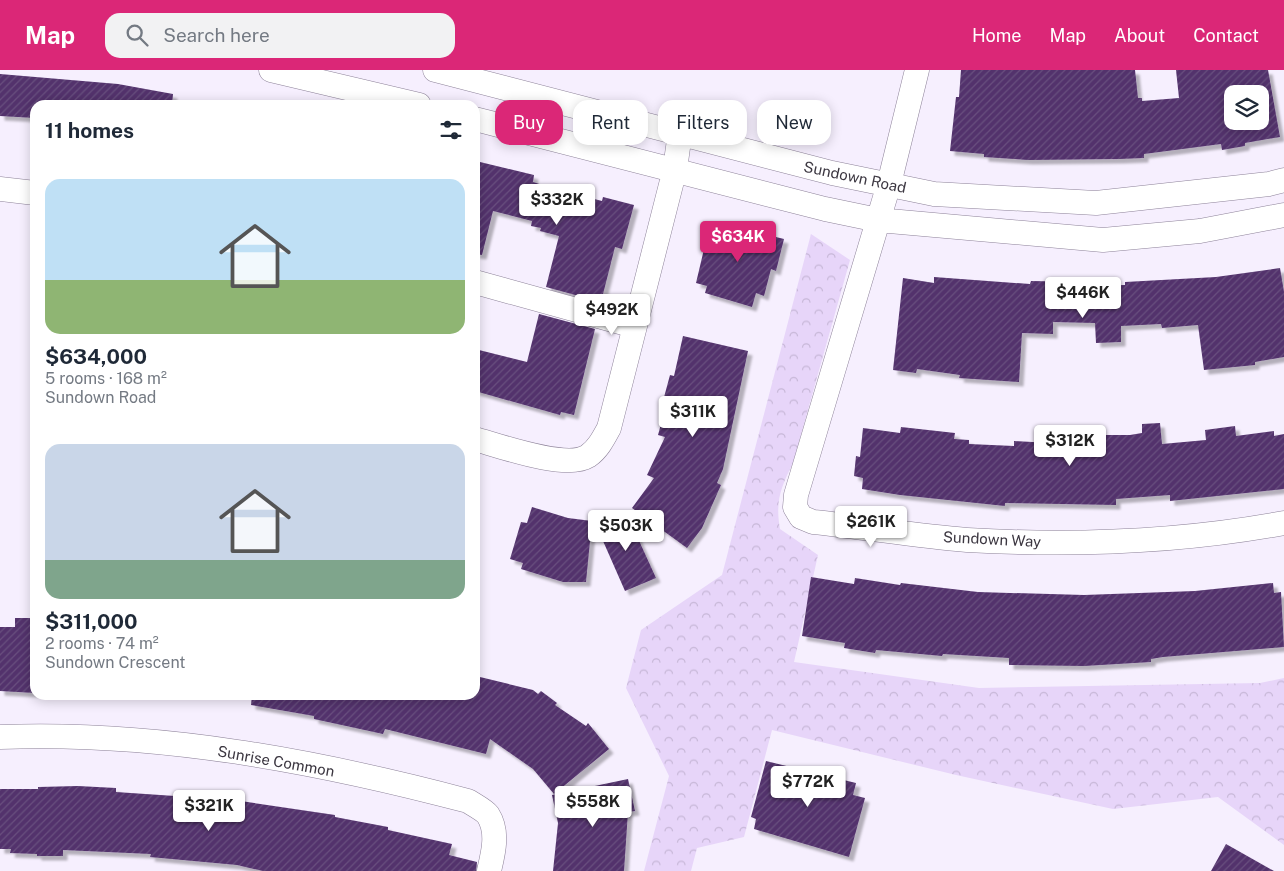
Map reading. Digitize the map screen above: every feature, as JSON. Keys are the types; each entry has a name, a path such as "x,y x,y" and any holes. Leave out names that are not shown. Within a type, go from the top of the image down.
{"street":[{"path":"271,70 296,73 400,100"},
{"name":"Sundown Road","path":"435,70 658,127"},
{"path":"878,220 917,70"},
{"path":"480,120 825,209 878,220 1103,240 1200,231 1284,215"},
{"path":"480,440 562,461 586,457 598,447 609,428 675,169 678,145"},
{"name":"Sundown Road","path":"726,145 832,173 934,194 1096,203 1269,184 1284,180"},
{"path":"0,189 30,192"},
{"name":"Sundown Way","path":"878,220 796,495 795,507 801,517 813,522 967,540 1083,542 1224,534 1284,523"},
{"path":"480,283 634,326"},
{"name":"Sunrise Common","path":"0,737 112,739 204,748 317,767 468,801 488,815 494,832 494,850 489,871"}],"green space":[{"path":"811,234 850,260 793,463 780,494 778,510 780,529 818,555 794,662 979,688 1260,683 1284,678 1284,845 1218,797 1113,809 956,775 772,730 744,837 697,848 691,871 644,871 669,776 626,688 641,630 722,575"}],"building":[{"path":"961,70 1135,70 1138,98 1142,98 1142,101 1179,98 1176,70 1268,70 1280,137 1245,143 1245,146 1222,150 1221,144 1144,154 1144,158 1028,160 984,157 984,154 950,151 956,97 959,97"},
{"path":"0,74 118,84 173,94 172,100 30,100 30,118 0,116"},
{"path":"480,162 534,175 533,182 552,188 602,201 603,197 634,205 622,249 615,247 601,302 546,287 559,236 540,231 541,228 531,226 532,221 493,211 482,255 480,255"},
{"path":"721,223 784,239 776,271 771,269 764,296 756,293 752,307 705,293 707,286 696,283 709,228 719,231"},
{"path":"1280,268 1284,292 1284,357 1255,362 1255,365 1204,370 1198,325 1162,328 1161,324 1121,326 1121,342 1096,343 1095,323 1053,322 1053,334 1022,333 1019,382 959,378 960,375 917,369 916,373 893,370 903,278 934,283 934,277 1030,284 1031,281 1087,282 1087,286 1125,285 1125,282 1216,277"},
{"path":"539,314 595,329 574,415 561,412 560,415 480,392 480,350 527,362"},
{"path":"683,336 748,351 723,469 717,483 721,485 702,528 687,548 632,508 654,478 647,475 665,437 658,435 667,402 663,401 670,375 674,376"},
{"path":"1160,423 1162,444 1206,440 1205,430 1235,426 1236,436 1274,431 1274,436 1284,434 1284,489 1170,501 1170,495 1116,499 1116,505 1005,503 1005,506 862,489 863,478 854,476 856,456 860,457 863,428 900,433 901,427 955,433 954,439 969,440 969,444 1014,446 1014,441 1051,443 1051,435 1130,435 1142,433 1142,424"},
{"path":"532,507 568,518 592,521 586,582 563,582 521,569 523,563 510,559 521,522 527,523"},
{"path":"626,512 656,578 625,591 596,525"},
{"path":"811,577 854,584 855,578 900,585 901,583 978,592 1084,595 1195,591 1273,583 1274,593 1281,592 1284,647 1163,657 1151,659 1151,662 1084,666 1009,665 1009,658 943,654 942,656 876,650 875,653 844,648 845,643 802,636"},
{"path":"15,618 30,618 30,693 0,691 0,627 15,627"},
{"path":"480,677 533,690 538,694 541,691 557,703 555,705 586,726 588,723 609,749 554,794 533,769 490,739 486,754 385,729 383,734 314,719 314,716 251,705 252,700 480,700"},
{"path":"766,761 856,783 853,795 865,798 849,857 754,829 756,819 751,817"},
{"path":"628,779 635,811 628,812 624,871 553,871 558,823 552,795"},
{"path":"78,786 116,788 116,792 234,800 335,815 335,817 388,827 388,830 452,844 449,855 477,862 476,871 263,871 237,865 150,857 151,854 63,850 63,856 37,856 37,854 10,853 11,849 0,849 0,789"},
{"path":"1226,844 1274,871 1211,871"}]}
